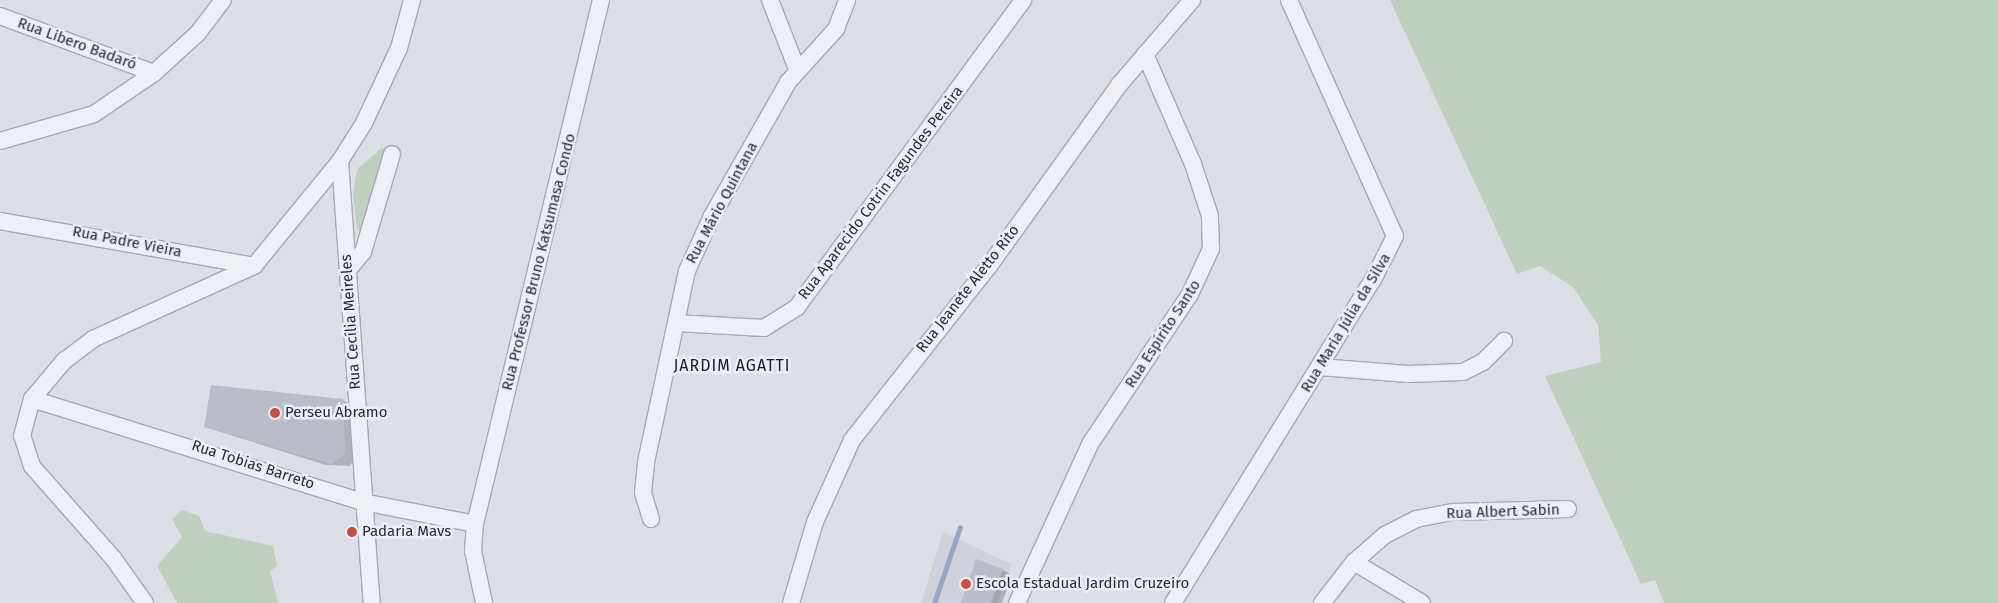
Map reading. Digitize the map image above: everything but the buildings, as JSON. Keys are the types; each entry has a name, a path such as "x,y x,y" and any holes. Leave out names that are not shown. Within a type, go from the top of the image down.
{"street":[{"path":"0,141 94,114 154,73 198,33 223,0"},
{"path":"145,603 113,558 32,466 22,436 32,399 64,362 94,339 254,266 340,161 384,86 412,0"},
{"name":"Rua Professor Bruno Katsumasa Condo","path":"484,603 472,551 475,524 601,0"},
{"path":"770,0 797,69"},
{"name":"Rua Mário Quintana","path":"651,519 643,492 646,462 676,323 695,249 797,69 836,29 847,0"},
{"name":"Rua Aparecido Cotrin Fagundes Pereira","path":"676,323 764,328 797,307 1023,0"},
{"name":"Rua Jeanete Aletto Rito","path":"791,603 815,522 852,440 989,266 1145,54 1192,0"},
{"name":"Rua Maria Júlia da Silva","path":"1173,603 1320,367 1388,254 1395,236 1289,0"},
{"name":"Rua Libero Badaró","path":"0,16 154,73"},
{"name":"Rua Espírito Santo","path":"1016,603 1090,444 1190,294 1211,249 1210,216 1192,164 1145,54"},
{"path":"349,269 363,252 392,154"},
{"name":"Rua Cecília Meireles","path":"340,161 349,269 363,502 372,603"},
{"name":"Rua Padre Vieira","path":"0,221 254,266"},
{"path":"1320,367 1408,374 1463,372 1483,362 1504,341"},
{"name":"Rua Tobias Barreto","path":"32,399 363,502 475,524"},
{"name":"Rua Albert Sabin","path":"1322,603 1354,562 1385,535 1416,519 1453,512 1568,509"},
{"path":"1354,562 1422,603"}],"shaded area":[{"name":"Escola Estadual Jardim Cruzeiro","path":"943,532 1011,564 998,603 921,603"}],"green space":[{"path":"1390,0 1998,0 1998,603 1664,603 1655,580 1641,584 1545,376 1601,362 1598,325 1573,287 1540,266 1517,274"},
{"path":"382,148 391,154 367,232 357,229 353,195 357,169"},
{"path":"182,510 199,516 205,531 273,546 277,566 270,571 278,603 177,603 157,566 182,537 172,519"}],"waterway":[{"path":"934,603 960,527"}],"place":[{"name":"Perseu Abramo","path":"275,413"},
{"name":"Padaria Mavs","path":"352,532"},
{"name":"Escola Estadual Jardim Cruzeiro","path":"966,584"}],"district":[{"name":"JARDIM AGATTI","path":"732,366"}]}
